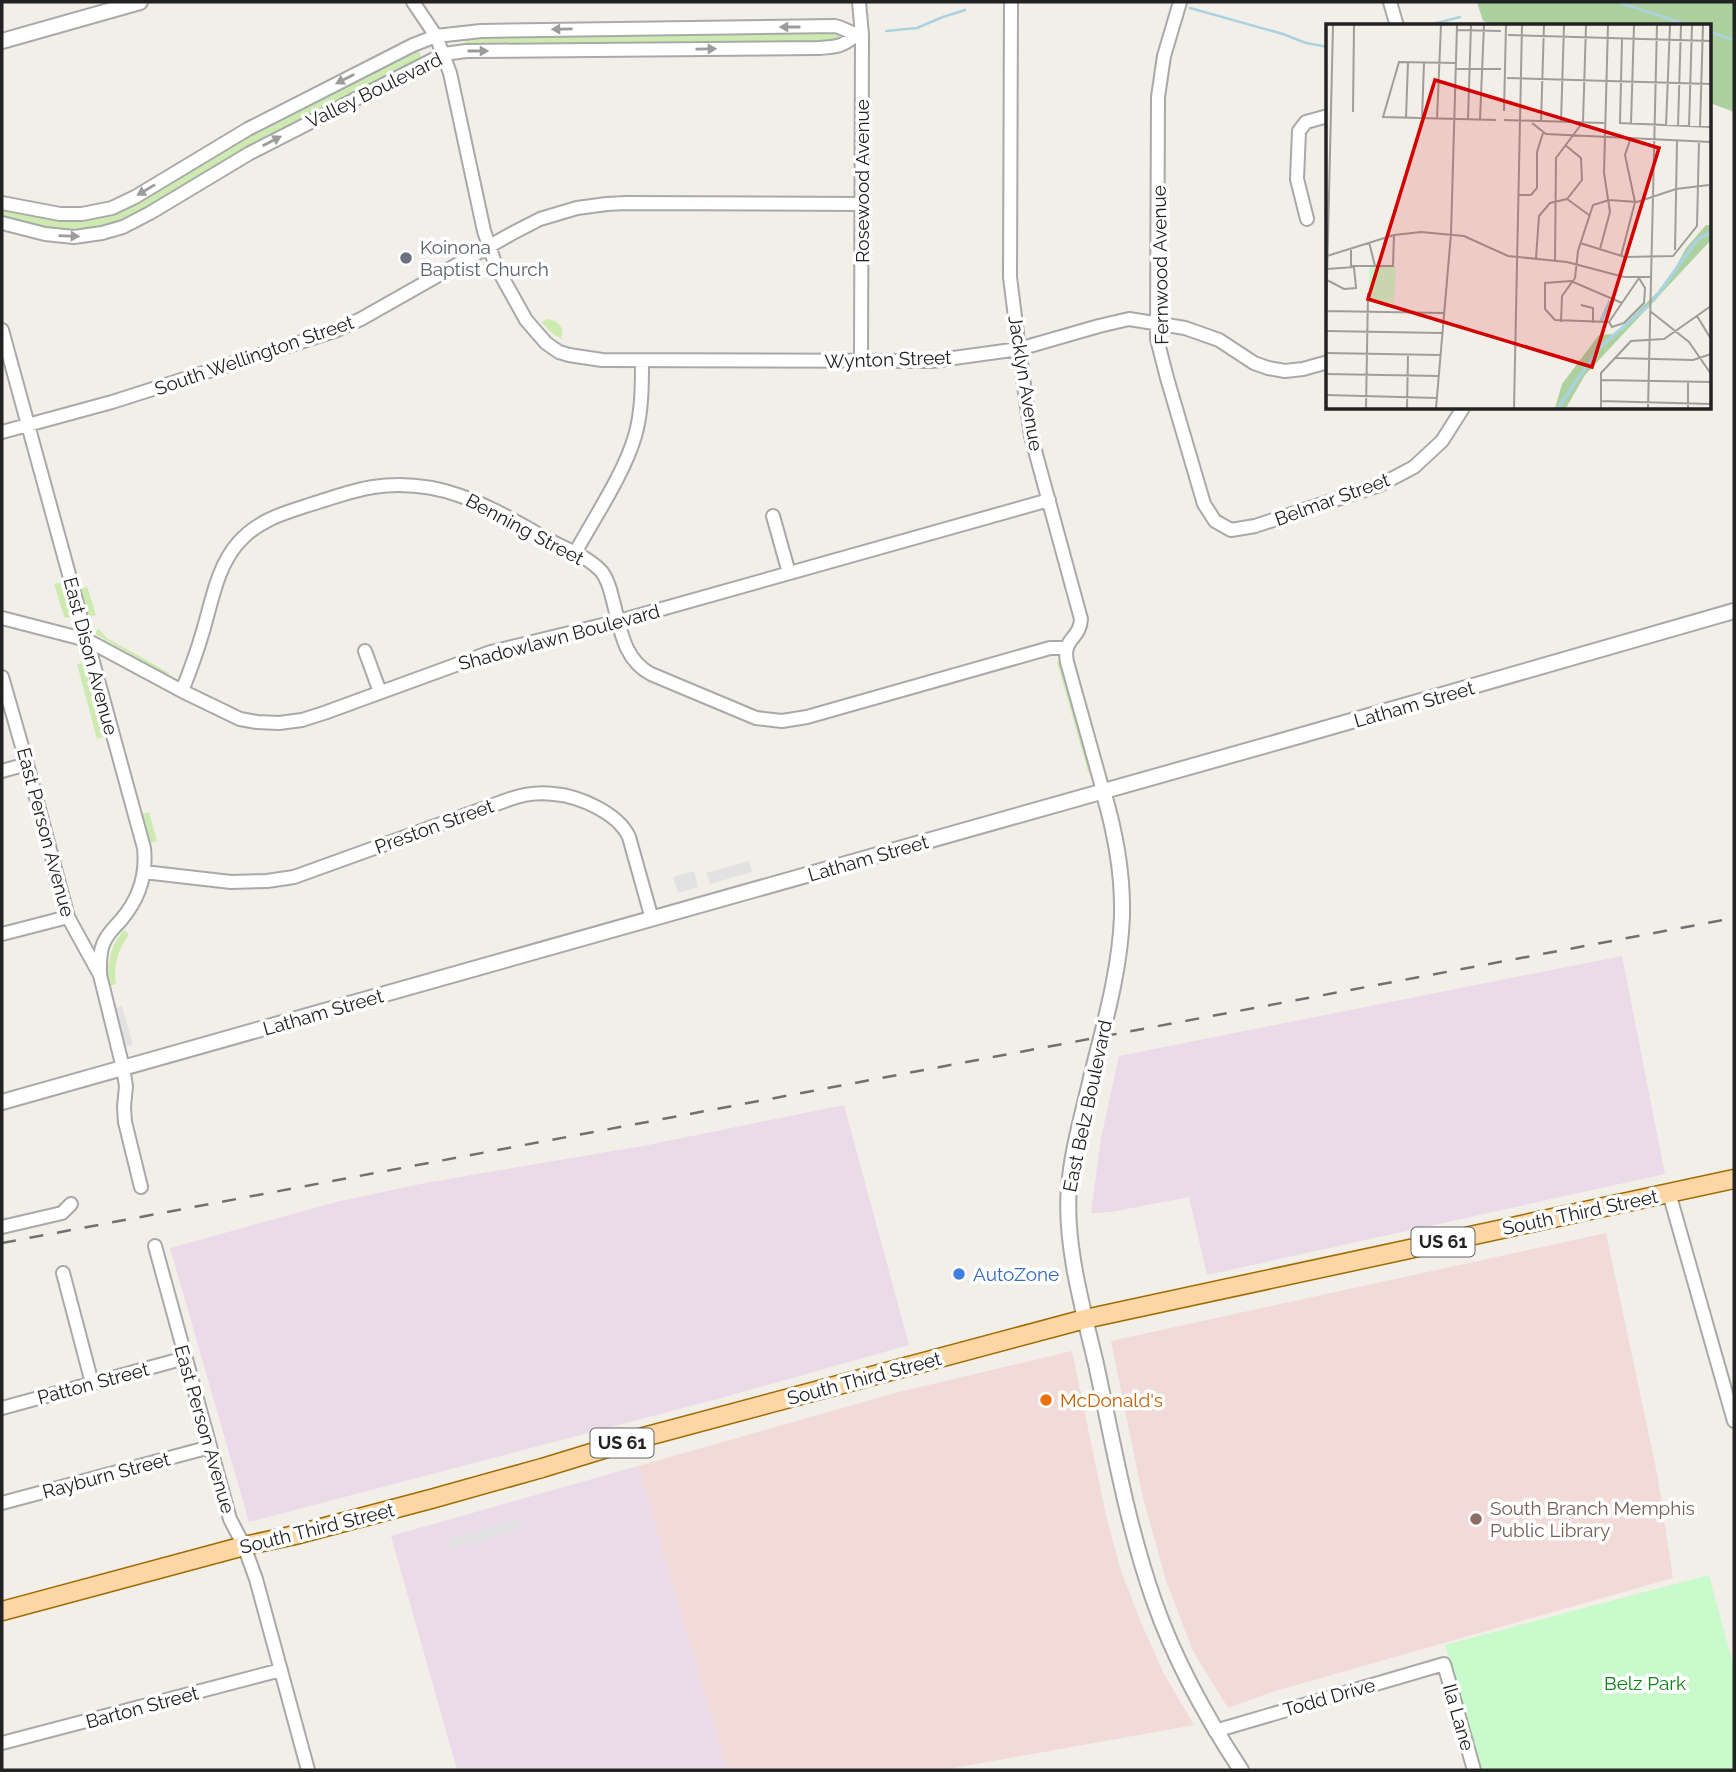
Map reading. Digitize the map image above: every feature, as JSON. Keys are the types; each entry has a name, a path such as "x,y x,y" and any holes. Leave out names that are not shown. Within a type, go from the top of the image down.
{"main road":[{"name":"South Third Street","path":"2,1611 431,1499 640,1438 1086,1319 1734,1179"}],"street":[{"path":"2,41 140,2"},
{"name":"Wynton Street","path":"413,2 436,36 450,73 488,247 496,266 535,332 552,347 569,355 592,360 932,360 1019,349 1129,319 1185,328 1219,340 1268,369 1285,371 1326,363"},
{"name":"Rosewood Avenue","path":"859,2 861,361"},
{"name":"Jacklyn Avenue","path":"1011,2 1010,277 1029,427 1081,619 1079,631 1066,648"},
{"name":"Fernwood Avenue","path":"1180,2 1164,57 1158,97 1157,339 1204,504 1215,521"},
{"path":"1390,2 1396,24"},
{"name":"Valley Boulevard","path":"2,203 60,214 82,214 112,208 248,129 413,45 436,36 481,30 835,26 859,35"},
{"name":"Valley Boulevard","path":"2,223 46,234 67,236 92,235 123,227 250,153 444,54 466,51 827,47 844,44 859,35"},
{"path":"1307,219 1297,179 1299,131 1306,122 1326,117"},
{"name":"South Wellington Street","path":"2,432 112,402 335,331 526,226 577,208 607,204 862,204"},
{"name":"East Dison Avenue","path":"2,330 144,848 144,872 139,891 133,905 103,943 100,975"},
{"path":"575,553 631,448 639,414 642,360"},
{"name":"Belmar Street","path":"1215,521 1231,530 1255,526 1380,485 1415,467 1441,441 1462,410"},
{"name":"Benning Street","path":"181,691 224,565 241,540 259,524 276,515 340,495 374,487 398,485 435,488 466,496 575,553 604,576 626,649 634,661 646,671 749,715 773,720 816,715 1050,648 1066,648"},
{"name":"Shadowlawn Boulevard","path":"2,618 87,640 231,715 249,721 285,723 308,718 491,652 618,621 1049,500"},
{"path":"773,516 789,573"},
{"name":"Latham Street","path":"2,1102 1734,611"},
{"path":"1066,648 1067,662 1103,791"},
{"path":"365,651 380,692"},
{"name":"East Person Avenue","path":"2,677 68,917 100,975 123,1068 126,1086 125,1122 141,1187"},
{"path":"2,771 27,764"},
{"name":"East Belz Boulevard","path":"1103,791 1118,856 1122,914 1116,970 1069,1184 1067,1216 1070,1242 1134,1537 1154,1602 1180,1663 1215,1731 1241,1770"},
{"name":"Preston Street","path":"144,872 231,882 281,880 510,799 530,794 556,794 597,807 622,826 629,837 652,919"},
{"path":"2,934 68,917"},
{"path":"1670,1193 1734,1421"},
{"path":"2,1227 62,1213 71,1204"},
{"name":"East Person Avenue","path":"155,1246 230,1519 256,1578 308,1770"},
{"path":"63,1273 92,1383"},
{"name":"Patton Street","path":"2,1408 185,1358"},
{"name":"Rayburn Street","path":"2,1503 210,1447"},
{"name":"Todd Drive","path":"1215,1731 1444,1664"},
{"name":"Ila Lane","path":"1444,1664 1474,1770"},
{"name":"Barton Street","path":"2,1743 281,1671"}],"shaded area":[{"path":"749,861 752,872 710,884 706,873"},
{"path":"694,871 698,887 678,893 673,877"},
{"path":"1622,956 1665,1174 1207,1275 1189,1197 1111,1212 1091,1213 1101,1138 1119,1056"},
{"path":"122,1006 133,1045 124,1047 114,1009"},
{"path":"844,1105 909,1345 721,1398 249,1522 170,1248 336,1202 425,1183 648,1145"},
{"path":"1606,1233 1657,1473 1673,1578 1272,1692 1228,1708 1193,1651 1166,1581 1142,1494 1111,1341"},
{"path":"1072,1351 1106,1515 1121,1571 1164,1674 1194,1725 943,1770 727,1770 638,1466 899,1392"},
{"path":"638,1466 727,1770 457,1770 391,1536"},
{"path":"518,1519 521,1529 451,1549 448,1539"}],"green space":[{"path":"1477,2 1734,2 1734,112 1712,104 1712,24 1493,24 1483,21"},
{"path":"833,30 839,33 834,42 469,47 465,42 468,36"},
{"path":"410,51 420,53 418,61 147,210 116,224 79,231 42,227 3,218 2,213 8,209 79,219"},
{"path":"547,319 560,325 561,339 541,322"},
{"path":"62,582 70,618 64,617 54,584"},
{"path":"87,586 96,615 89,617 81,589"},
{"path":"99,629 107,638 171,674 162,672 97,635 94,632"},
{"path":"1059,661 1089,768 1089,775 1057,662"},
{"path":"84,663 104,737 97,739 77,664"},
{"path":"149,812 157,841 151,843 142,814"},
{"path":"124,930 129,934 117,958 116,984 109,986 110,956 115,942"},
{"name":"Belz Park","path":"1709,1575 1734,1668 1734,1768 1481,1770 1445,1645"}],"waterway":[{"path":"1617,2 1686,24"},
{"path":"1190,8 1326,47"},
{"path":"886,31 917,28 965,10"},
{"path":"1433,24 1460,17"},
{"path":"1712,33 1734,40"}],"railway":[{"path":"2,1243 1734,918"}],"place":[{"name":"Koinona Baptist Church","path":"406,258"},
{"name":"AutoZone","path":"959,1274"},
{"name":"McDonald's","path":"1046,1400"},
{"name":"South Branch Memphis Public Library","path":"1476,1519"}]}
